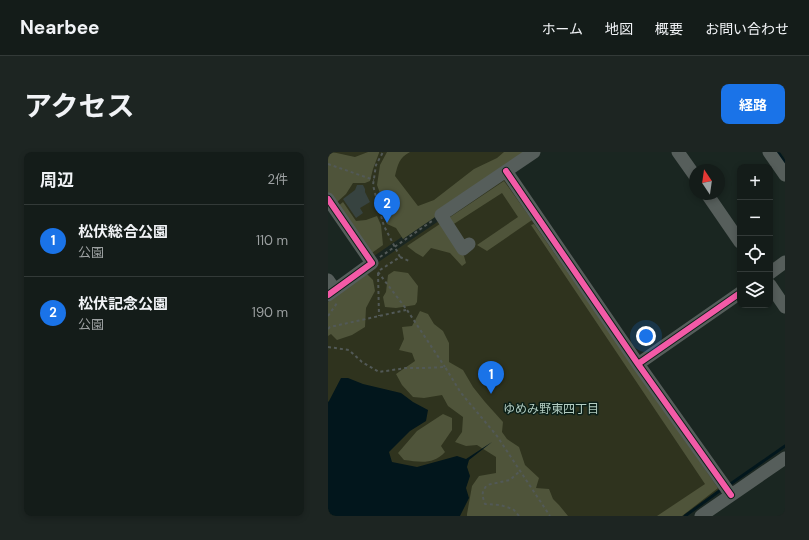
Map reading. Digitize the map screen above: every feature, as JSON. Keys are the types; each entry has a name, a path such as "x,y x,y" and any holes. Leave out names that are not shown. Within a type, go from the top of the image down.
{"street":[{"path":"469,244 463,249 441,216 534,152"},
{"path":"678,152 689,168"},
{"path":"769,152 785,175"},
{"path":"506,171 730,495"},
{"path":"328,199 372,262 330,288"},
{"path":"711,200 737,238"},
{"path":"773,270 785,262"},
{"path":"773,289 785,307"},
{"path":"638,364 737,295"},
{"path":"700,516 785,458"}],"path":[{"path":"383,152 376,165 373,185 384,226 396,247"},
{"path":"328,164 374,180"},
{"path":"372,262 441,216"},
{"path":"400,257 409,261"},
{"path":"379,316 378,272 407,310 461,393 497,436 550,516"},
{"path":"328,329 330,327 407,310"},
{"path":"328,347 349,350 362,362 379,372 406,368 445,367"},
{"path":"519,516 512,509 500,505 486,504 482,495 483,490 487,485 510,480 520,470"}],"green space":[{"path":"328,152 526,152 374,256 328,190"},
{"path":"328,152 355,157 368,152 379,152 370,181 365,183 353,183 346,194 335,204 328,193"},
{"path":"387,152 410,152 403,157 397,168 395,176 418,206 434,200 474,169 497,158 504,152 530,152 403,239 396,228 387,224 383,213 384,204 377,185 380,165"},
{"path":"505,176 721,490 684,516 328,516 328,298"},
{"path":"504,181 532,220 487,251 477,245 518,217 502,193 446,229 464,256 466,263 462,266 450,253 431,248 423,257 407,246"},
{"path":"343,202 356,221 366,220 377,216 381,225 383,245 369,255 337,207"},
{"path":"534,224 718,488 682,516 657,516 705,484 531,225"},
{"path":"394,271 408,273 418,286 417,302 415,305 396,308 385,307 383,297 386,292 388,275"},
{"path":"367,274 373,280 375,291 366,308 365,327 352,335 337,340 331,334 328,336 328,302"},
{"path":"420,311 428,314 434,324 443,331 449,343 449,362 463,370 473,387 503,422 502,432 507,439 519,447 525,465 539,478 536,488 549,489 553,499 568,516 467,516 472,486 479,476 496,473 496,457 477,445 466,446 455,442 462,432 463,417 448,406 442,395 424,398 413,397 402,385 396,374 415,361 412,353 399,350 404,339 402,327 412,326"},
{"path":"443,414 452,418 452,430 441,446 445,452 436,459 426,462 404,460 398,453 417,431"}],"water":[{"path":"341,378 348,378 363,384 401,393 413,402 428,410 426,421 410,431 389,452 392,462 417,467 457,456 466,459 492,442 469,460 467,467 470,476 466,488 469,498 460,516 328,516 328,402"}],"building":[{"path":"357,185 363,185 370,202 360,208 363,213 356,218 343,199 355,190"}],"waterway":[{"path":"778,152 785,162"},
{"path":"729,485 785,446"},
{"path":"685,516 722,489"}],"cycle path":[{"path":"506,171 638,364 731,495"},
{"path":"328,199 372,263 328,295"},
{"path":"638,364 737,295"}],"place":[{"name":"松伏記念公園","path":"387,223"},
{"name":"松伏総合公園","path":"491,394"}],"district":[{"name":"ゆめみ野東四丁目","path":"551,409"}]}
